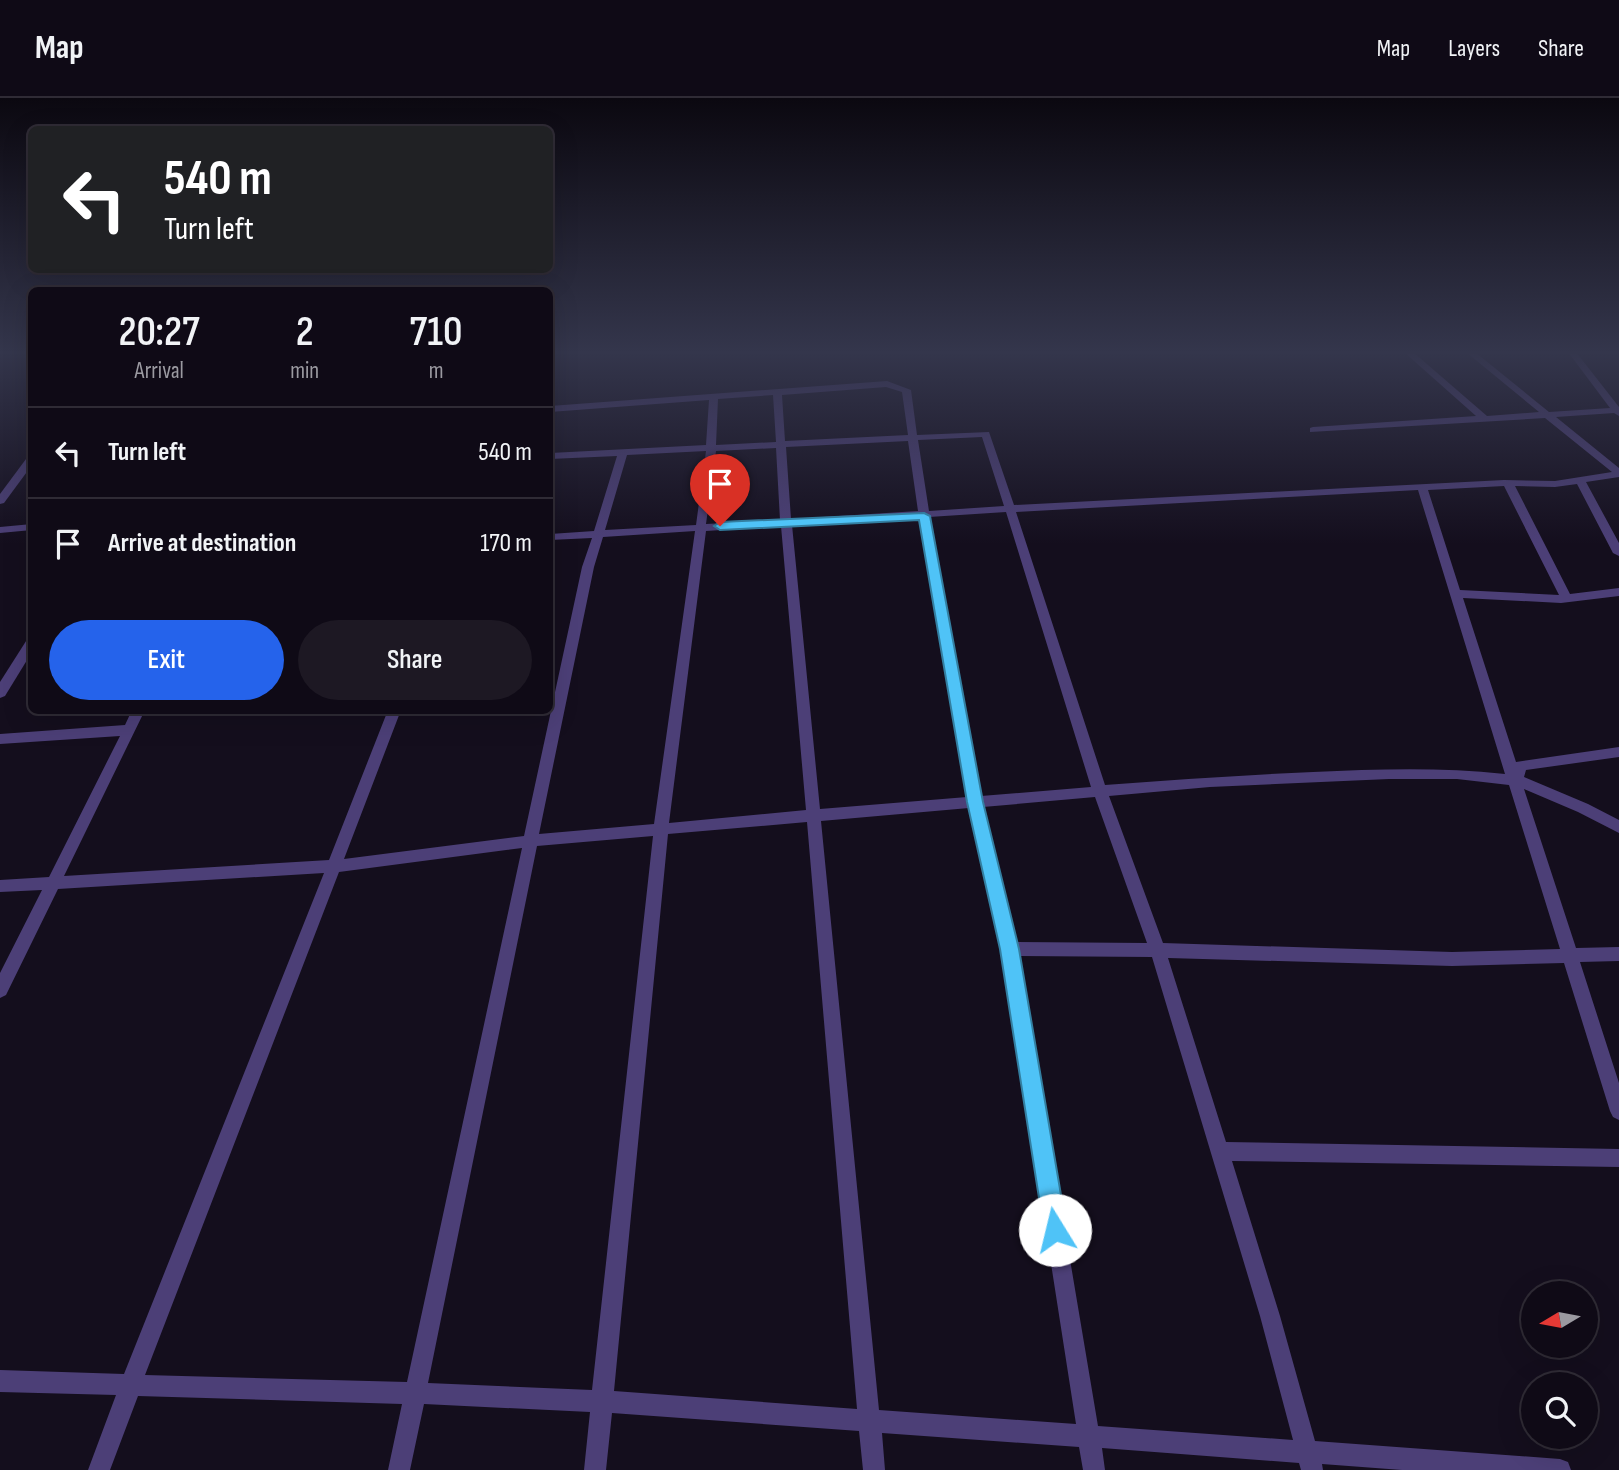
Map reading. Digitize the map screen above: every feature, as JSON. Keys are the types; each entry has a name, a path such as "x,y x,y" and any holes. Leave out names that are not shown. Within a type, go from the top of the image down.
{"street":[{"path":"595,1470 661,829 711,449 713,416"},
{"path":"778,416 874,1470"},
{"path":"910,416 924,516 975,802 1010,949 1094,1470"},
{"path":"1482,416 1485,419"},
{"path":"1313,430 1532,416"},
{"path":"1549,416 1619,473"},
{"path":"553,456 986,434 1100,792 1158,950 1310,1461"},
{"path":"399,1470 588,567 623,453"},
{"path":"0,501 28,462"},
{"path":"553,537 1012,509 1508,483 1555,484 1619,473"},
{"path":"1580,480 1619,553"},
{"path":"1508,483 1566,598"},
{"path":"1422,488 1619,1111"},
{"path":"0,530 28,527"},
{"path":"1456,594 1566,598 1619,592"},
{"path":"0,693 5,677 28,646"},
{"path":"0,990 137,714"},
{"path":"99,1470 393,714"},
{"path":"0,739 129,730"},
{"path":"1516,780 1521,765 1619,752"},
{"path":"0,886 334,865 532,841 1210,782 1389,774 1457,774 1516,780 1583,808 1619,827"},
{"path":"1010,949 1158,950 1452,959 1619,954"},
{"path":"1219,1151 1619,1158"},
{"path":"0,1381 415,1393 602,1402 1088,1436 1310,1461 1559,1470"}],"route":[{"path":"720,526 924,516 975,802 1010,949 1055,1230"}]}
